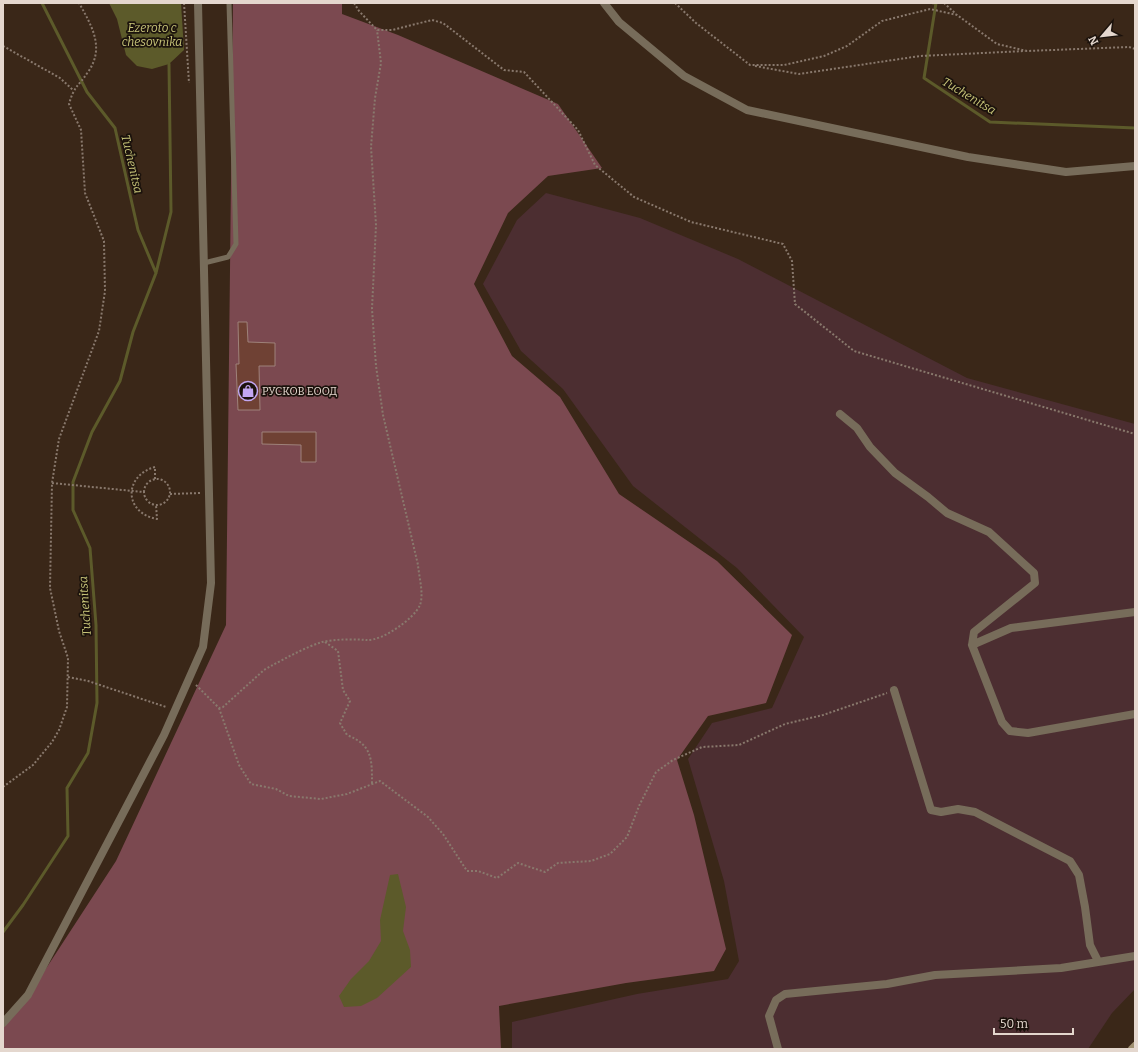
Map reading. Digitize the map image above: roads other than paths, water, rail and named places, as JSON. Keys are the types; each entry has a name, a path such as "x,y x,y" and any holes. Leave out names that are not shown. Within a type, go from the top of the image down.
{"main road":[{"path":"1132,1049 1135,1046"}],"street":[{"path":"3,1023 28,995 161,742 203,647 211,583 198,3"},
{"path":"604,3 619,22 684,76 747,110 968,157 1059,171 1066,172 1135,166"},
{"path":"840,414 857,428 870,447 895,473 947,513 989,532 1034,573 1035,583 974,632 972,645 1002,722 1010,731 1028,733 1135,714"},
{"path":"972,645 1010,628 1135,612"},
{"path":"894,690 931,810 941,812 958,810 975,812 1070,861 1079,876 1085,906 1090,945 1098,961"},
{"path":"778,1049 769,1016 776,1000 785,994 887,984 935,975 1061,968 1135,956"}],"lane":[{"path":"204,263 228,257 236,244 229,3"}],"water":[{"name":"Ezeroto c chesovnika","path":"109,3 181,3 184,50 169,64 152,69 137,66 126,55 117,19"},
{"path":"398,874 406,907 403,931 410,950 411,967 377,998 361,1006 344,1007 339,996 351,979 369,961 381,941 380,920 390,875"}],"waterway":[{"name":"Tuchenitsa","path":"42,3 87,92 115,128 138,230 156,273"},
{"name":"Tuchenitsa","path":"933,3 936,3 924,78 990,122 1135,128"},
{"name":"Tuchenitsa","path":"3,932 23,905 68,836 67,788 88,753 97,703 96,625 90,548 73,510 73,482 92,432 120,381 133,332 156,273 171,212 169,64"}],"place":[{"name":"РУСКОВ ЕООД","path":"248,391"}]}
